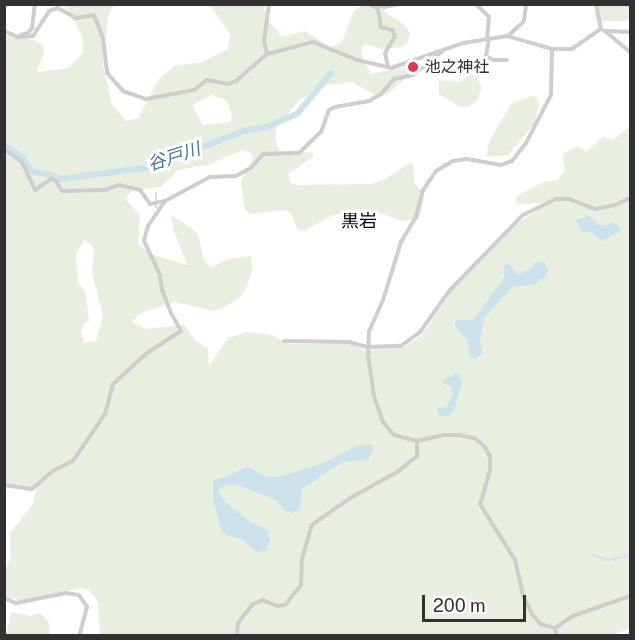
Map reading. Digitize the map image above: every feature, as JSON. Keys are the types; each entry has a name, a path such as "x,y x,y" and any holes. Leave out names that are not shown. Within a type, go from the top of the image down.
{"street":[{"path":"16,37 30,32 35,4"},
{"path":"267,54 264,40 269,4"},
{"path":"369,4 378,9 381,27 392,30 395,36 385,53 388,68"},
{"path":"376,4 384,7 399,4"},
{"path":"476,4 489,17 486,56 492,60 507,60"},
{"path":"507,36 524,21 526,4"},
{"path":"596,4 603,30 630,52"},
{"path":"4,31 16,37 36,34 46,15 54,9 61,8 76,18 94,15 103,39 107,73 123,91 141,100 194,90 207,80 231,84 267,54 313,42 357,60 388,68 400,66 428,53 443,51 463,43 507,36 552,49 578,47 603,30 630,32"},
{"path":"552,49 552,92 526,143 512,161 501,165 466,159 453,161 436,171 423,190 416,217 401,242 383,300 369,331 368,347 374,396 383,422 394,435 417,441 443,435 458,435 478,440 485,447 490,457 490,470 480,497 480,507 515,560 521,589 532,614 543,625 555,628 573,616 630,596"},
{"path":"4,148 22,162 35,190 51,179 56,181 62,191 105,190 119,185 140,190 152,204 164,201 210,177 236,176 252,167 263,154 297,154 321,132 329,110 369,101 381,94 394,79 412,75 443,51"},
{"path":"284,341 349,342 368,347 402,346 415,338 450,290 523,215 556,199 569,199 595,209 615,205 630,198"},
{"path":"4,485 32,489 53,471 73,461 105,414 113,384 147,353 181,331 171,313 162,290 160,274 144,240 148,226 164,201"},
{"path":"237,636 238,623 253,604 263,600 282,606 295,595 303,581 302,559 312,525 355,494 399,471 417,456 417,441"},
{"path":"4,598 16,603 66,593 79,596 87,607 79,636"},
{"path":"555,628 557,636"}],"shaded area":[{"path":"65,5 114,5 108,17 103,66 112,104 126,121 138,118 159,79 174,66 202,62 228,49 230,34 210,5 264,5 267,18 282,37 305,31 330,47 342,42 354,11 362,5 376,5 407,27 410,33 407,44 401,47 382,49 365,44 361,48 363,59 371,74 419,64 420,67 386,95 379,97 352,82 327,85 299,100 276,129 275,139 281,154 313,153 313,157 288,174 291,183 297,185 371,184 385,179 413,161 414,183 422,191 424,199 419,219 402,221 381,213 350,211 331,216 304,231 298,230 290,212 285,210 251,214 245,210 241,181 253,158 252,154 243,150 208,165 178,170 161,187 133,190 127,196 127,201 140,216 138,245 154,255 187,265 173,229 171,215 193,229 199,237 203,258 210,268 228,259 251,256 252,272 246,288 239,298 225,307 214,311 175,302 141,313 132,322 146,329 184,325 196,341 208,348 209,366 228,338 247,332 272,335 289,344 352,344 366,350 405,347 422,335 453,289 519,222 549,203 518,204 515,201 517,196 543,182 557,180 565,171 563,154 577,146 587,152 602,137 613,140 630,127 630,628 611,636 100,635 98,602 89,590 80,588 21,601 5,596 5,570 11,557 10,533 33,504 36,489 5,483 4,35 34,40 43,45 44,53 37,70 39,72 68,68 82,54 82,36","holes":["212,95 226,100 232,115 230,122 203,125 192,105","85,240 94,248 92,273 103,315 96,341 85,343 81,331 84,323 89,321 86,294 78,282 76,261 76,253"]},
{"path":"594,5 630,5 630,18 626,21 596,21"},
{"path":"470,75 476,76 482,87 477,101 467,107 460,107 439,94 439,80 460,82"},
{"path":"532,96 536,97 539,104 535,123 508,155 487,157 488,144 511,104"},
{"path":"11,612 31,616 41,613 49,623 50,635 6,635"}],"water":[{"path":"589,216 599,225 606,226 610,222 618,225 620,231 602,241 591,232 582,232 576,220"},
{"path":"536,262 544,262 548,271 546,276 534,285 512,287 484,318 480,340 482,354 475,359 471,358 467,340 455,326 456,320 473,320 504,278 504,265 509,264 518,275 528,270"},
{"path":"459,373 462,382 455,408 449,416 439,416 437,408 447,407 453,395 451,387 441,382"},
{"path":"371,444 373,449 368,460 342,462 302,489 300,509 291,513 285,511 276,500 238,485 229,484 218,489 221,498 246,519 267,530 270,541 265,551 256,552 242,539 229,536 221,531 213,499 213,480 226,477 247,467 266,477 278,477 321,464 354,447"}],"waterway":[{"name":"谷戸川","path":"4,145 23,158 31,172 44,173 61,179 151,167 244,131 267,127 298,113 331,73"},
{"path":"156,193 156,208"},
{"path":"594,555 608,560 630,555"}],"place":[{"name":"池之神社","path":"413,67"}],"district":[{"name":"黒岩","path":"359,221"}]}
